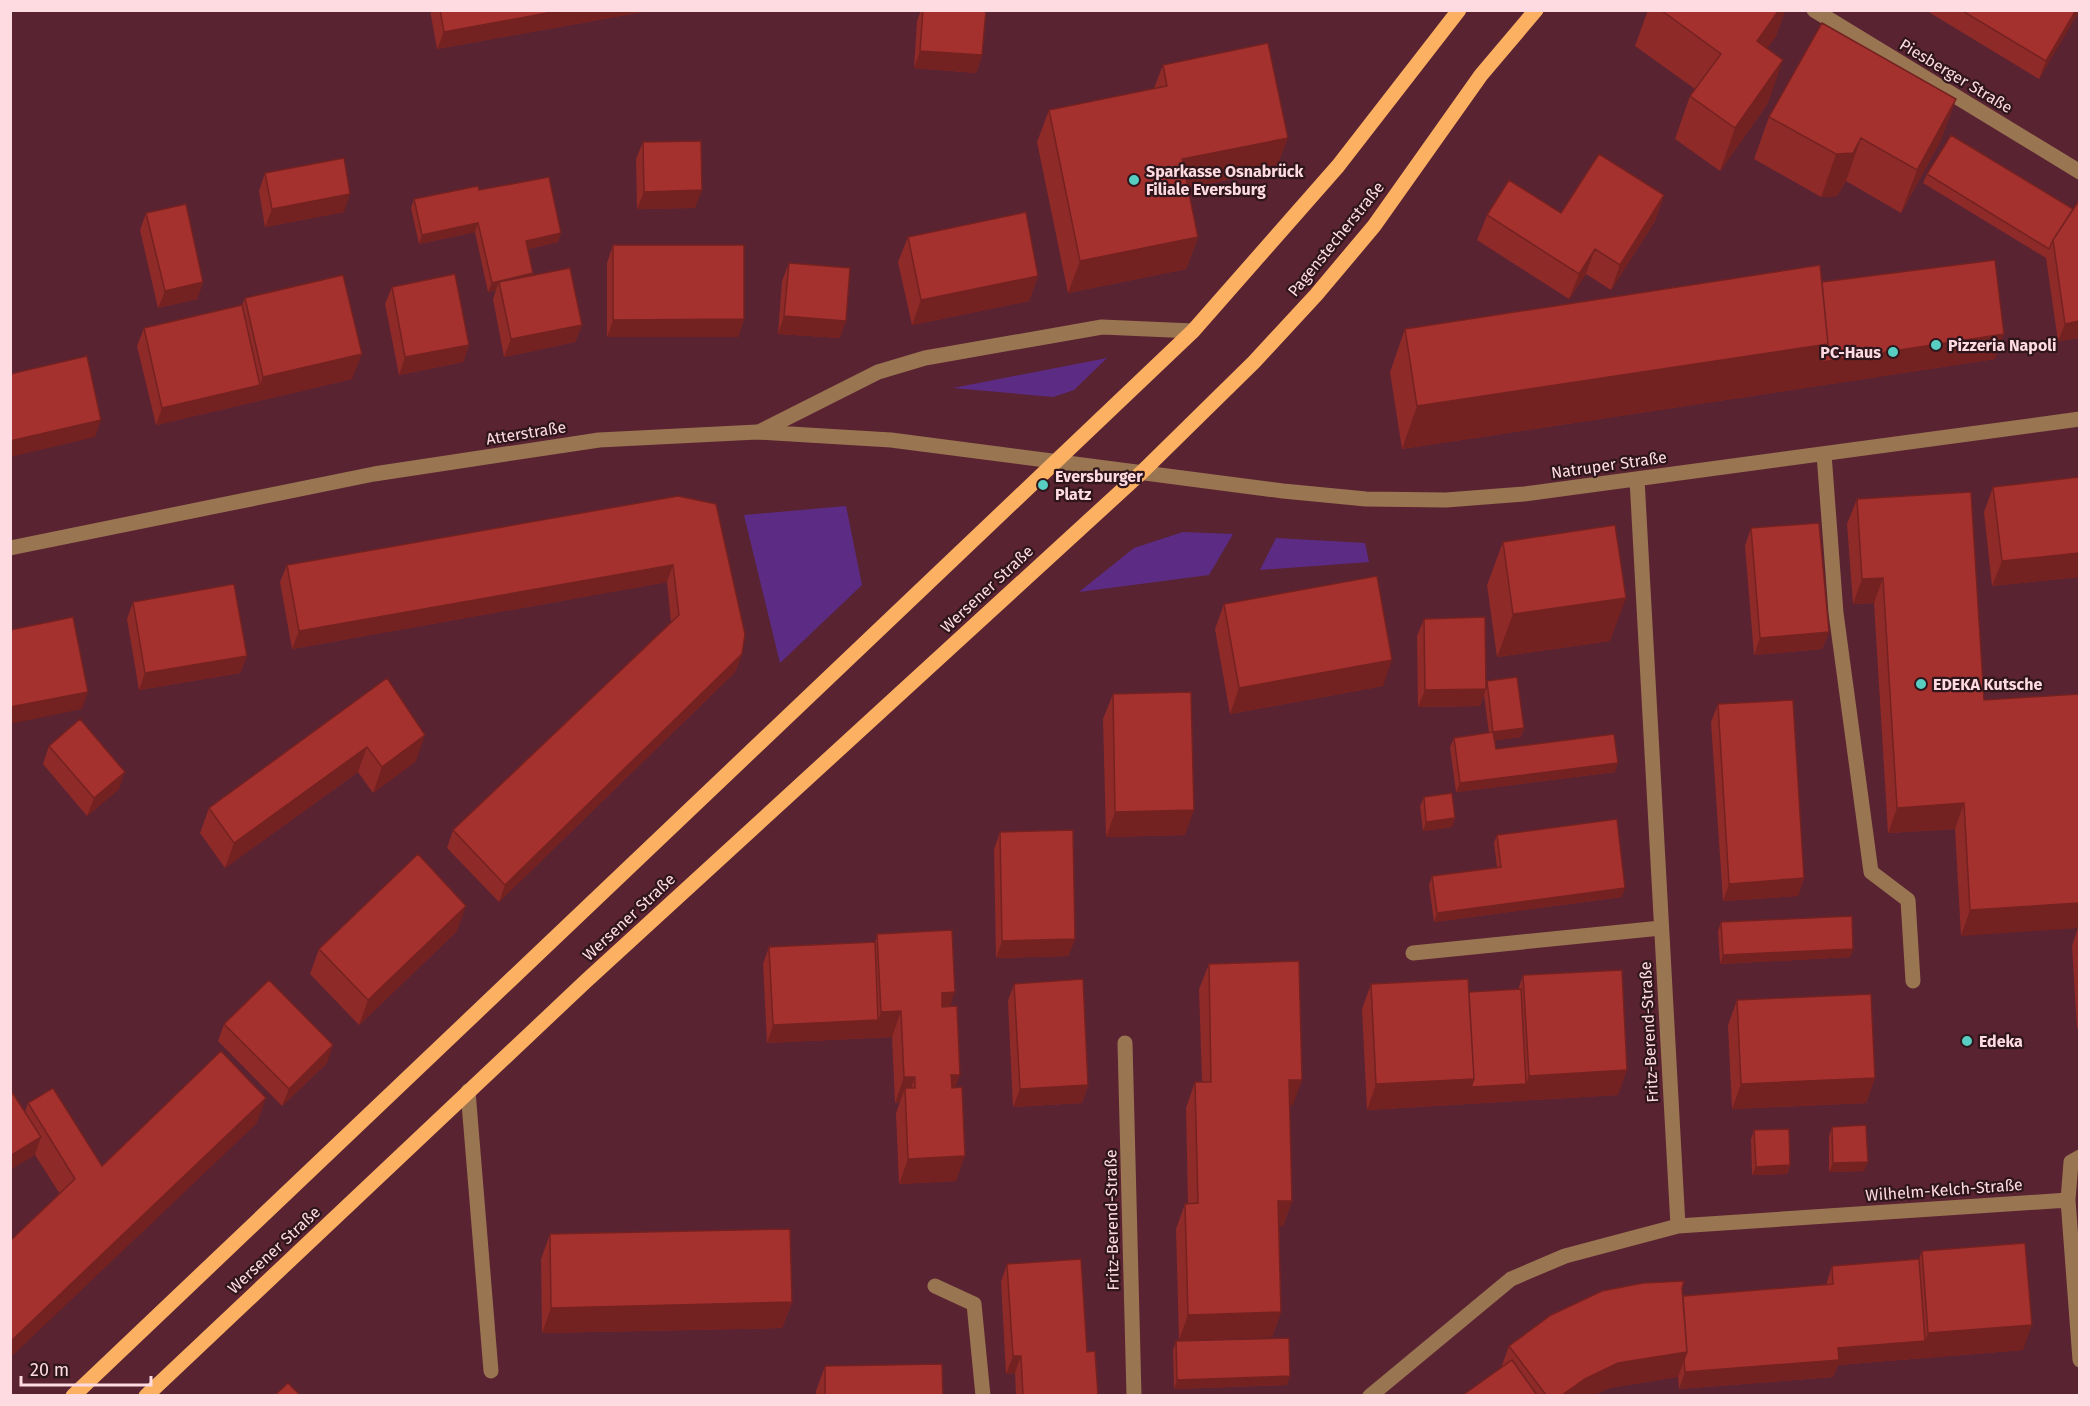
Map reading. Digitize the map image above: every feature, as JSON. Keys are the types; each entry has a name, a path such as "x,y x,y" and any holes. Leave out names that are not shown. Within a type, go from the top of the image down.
{"main road":[{"path":"1054,461 1193,331 1338,166 1459,10"},
{"name":"Pagenstecherstraße","path":"1142,472 1254,362 1316,295 1374,226 1481,75 1536,10"},
{"name":"Wersener Straße","path":"73,1395 1054,461"},
{"name":"Wersener Straße","path":"146,1395 468,1091 1142,472"}],"street":[{"name":"Piesberger Straße","path":"1814,10 2079,172"},
{"path":"757,432 878,372 925,358 1102,327 1193,331"},
{"name":"Natruper Straße","path":"1142,472 1366,499 1434,500 1524,494 2079,419"},
{"name":"Atterstraße","path":"10,548 374,474 599,440 757,432 891,440 1054,461"},
{"path":"1824,454 1836,613 1871,872 1908,900 1912,981"},
{"path":"1054,461 1142,472"},
{"name":"Fritz-Berend-Straße","path":"1637,479 1678,1226"},
{"path":"1413,953 1661,928"},
{"name":"Fritz-Berend-Straße","path":"1125,1043 1134,1395"},
{"path":"468,1091 491,1371"},
{"path":"2079,1157 2071,1162 2068,1200 2079,1350"},
{"name":"Wilhelm-Kelch-Straße","path":"1678,1226 2068,1200"},
{"path":"1370,1395 1511,1279 1565,1256 1678,1226"},
{"path":"935,1286 974,1304 983,1395"}],"shaded area":[{"path":"1107,358 1074,390 1053,397 953,388"},
{"path":"846,506 862,585 780,663 744,515"},
{"path":"1183,532 1233,534 1209,575 1079,592 1134,548"},
{"path":"1276,538 1365,543 1369,562 1260,570"}],"building":[{"path":"440,10 563,10 444,32"},
{"path":"923,10 986,10 982,55 920,51"},
{"path":"1661,10 1779,10 1757,41 1783,60 1735,128 1690,96 1721,54"},
{"path":"1961,10 2076,10 2046,61"},
{"path":"1822,23 1956,99 1917,170 1861,138 1853,153 1836,154 1769,117"},
{"name":"Sparkasse Osnabrück Filiale Eversburg","path":"1268,43 1288,138 1182,159 1198,237 1080,261 1049,110 1167,86 1163,65"},
{"path":"1951,135 2073,209 2049,249 1927,174"},
{"path":"701,141 702,190 644,192 643,142"},
{"path":"1599,154 1664,195 1620,265 1595,249 1579,274 1487,215 1509,180 1561,213"},
{"path":"344,158 350,194 272,209 265,173"},
{"path":"549,177 561,233 526,241 533,273 492,283 478,223 422,235 414,199 478,186 479,190"},
{"path":"2078,202 2079,321 2065,324 2053,240"},
{"path":"186,204 203,282 165,291 146,213"},
{"path":"1026,212 1038,276 921,300 908,237"},
{"path":"613,245 744,245 744,319 613,320"},
{"path":"1995,260 2004,334 1821,362 1828,344 1822,282"},
{"path":"789,263 850,268 846,321 784,316"},
{"path":"1820,265 1828,344 1417,406 1405,329"},
{"path":"570,268 582,325 511,339 499,282"},
{"path":"455,274 469,345 405,357 392,287"},
{"path":"343,275 362,354 263,377 245,298"},
{"path":"242,305 260,385 162,408 144,328"},
{"path":"87,356 101,420 10,441 10,374"},
{"path":"2079,477 2079,553 2002,561 1993,487"},
{"path":"1971,492 1984,700 2079,694 2079,903 1970,910 1964,803 1897,808 1883,578 1862,579 1857,499"},
{"path":"678,496 716,504 745,634 742,654 505,885 453,830 679,615 673,565 299,631 287,565"},
{"path":"1819,523 1829,632 1760,638 1751,528"},
{"path":"1615,525 1626,598 1513,614 1503,542"},
{"path":"1377,576 1392,660 1239,688 1224,604"},
{"path":"234,584 247,656 145,673 133,602"},
{"path":"73,617 88,692 10,707 10,630"},
{"path":"1485,617 1486,689 1425,690 1424,619"},
{"path":"1517,677 1524,728 1493,732 1487,681"},
{"path":"387,678 425,735 382,767 367,747 234,843 209,808"},
{"path":"1191,692 1194,810 1115,812 1113,694"},
{"path":"1793,700 1804,878 1729,884 1718,704"},
{"path":"80,719 125,772 94,798 49,746"},
{"path":"1493,732 1496,749 1614,734 1618,763 1460,783 1454,738"},
{"path":"1452,793 1455,818 1426,822 1424,797"},
{"path":"1617,819 1625,888 1437,913 1432,876 1501,867 1497,835"},
{"path":"1073,830 1075,939 1002,941 1000,832"},
{"path":"418,854 466,906 368,1000 319,949"},
{"path":"1852,916 1853,949 1723,955 1721,922"},
{"path":"952,930 955,992 942,993 942,1007 957,1006 960,1075 951,1075 952,1088 962,1087 965,1156 908,1159 905,1088 915,1088 915,1077 904,1077 901,1011 881,1012 877,934"},
{"path":"875,942 878,1020 773,1025 769,947"},
{"path":"1299,961 1302,1080 1289,1080 1292,1201 1278,1201 1281,1312 1188,1315 1185,1204 1198,1203 1195,1082 1211,1082 1209,964"},
{"path":"1622,970 1627,1070 1529,1076 1523,975"},
{"path":"1083,979 1088,1085 1020,1089 1014,984"},
{"path":"1468,979 1474,1079 1376,1084 1371,984"},
{"path":"269,980 333,1045 289,1089 224,1024"},
{"path":"1521,989 1526,1084 1471,1087 1474,1079 1469,992"},
{"path":"1871,994 1875,1078 1741,1084 1737,1000"},
{"path":"221,1051 266,1098 10,1342 10,1241 75,1179 28,1103 53,1088 102,1166"},
{"path":"10,1089 41,1137 10,1156"},
{"path":"1866,1125 1868,1162 1833,1163 1832,1127"},
{"path":"1789,1129 1790,1165 1756,1167 1754,1130"},
{"path":"790,1229 792,1302 551,1308 550,1234"},
{"path":"2025,1243 2032,1325 1928,1333 1922,1251"},
{"path":"1081,1259 1087,1352 1095,1351 1098,1395 1023,1395 1021,1356 1013,1356 1007,1264"},
{"path":"1919,1259 1925,1341 1838,1348 1839,1360 1685,1372 1684,1360 1687,1352 1683,1296 1833,1284 1832,1266"},
{"path":"1684,1281 1682,1288 1687,1352 1618,1363 1585,1379 1562,1395 1546,1395 1509,1346 1551,1315 1602,1291 1643,1283"},
{"path":"1289,1338 1290,1376 1177,1380 1176,1341"},
{"path":"1512,1360 1537,1395 1463,1395"},
{"path":"942,1364 943,1395 825,1395 825,1366"},
{"path":"288,1383 300,1395 275,1395"}],"place":[{"name":"Sparkasse Osnabrück Filiale Eversburg","path":"1134,180"},
{"name":"Pizzeria Napoli","path":"1936,345"},
{"name":"PC-Haus","path":"1893,352"},
{"name":"Eversburger Platz","path":"1043,485"},
{"name":"EDEKA Kutsche","path":"1921,684"},
{"name":"Edeka","path":"1967,1041"}]}
